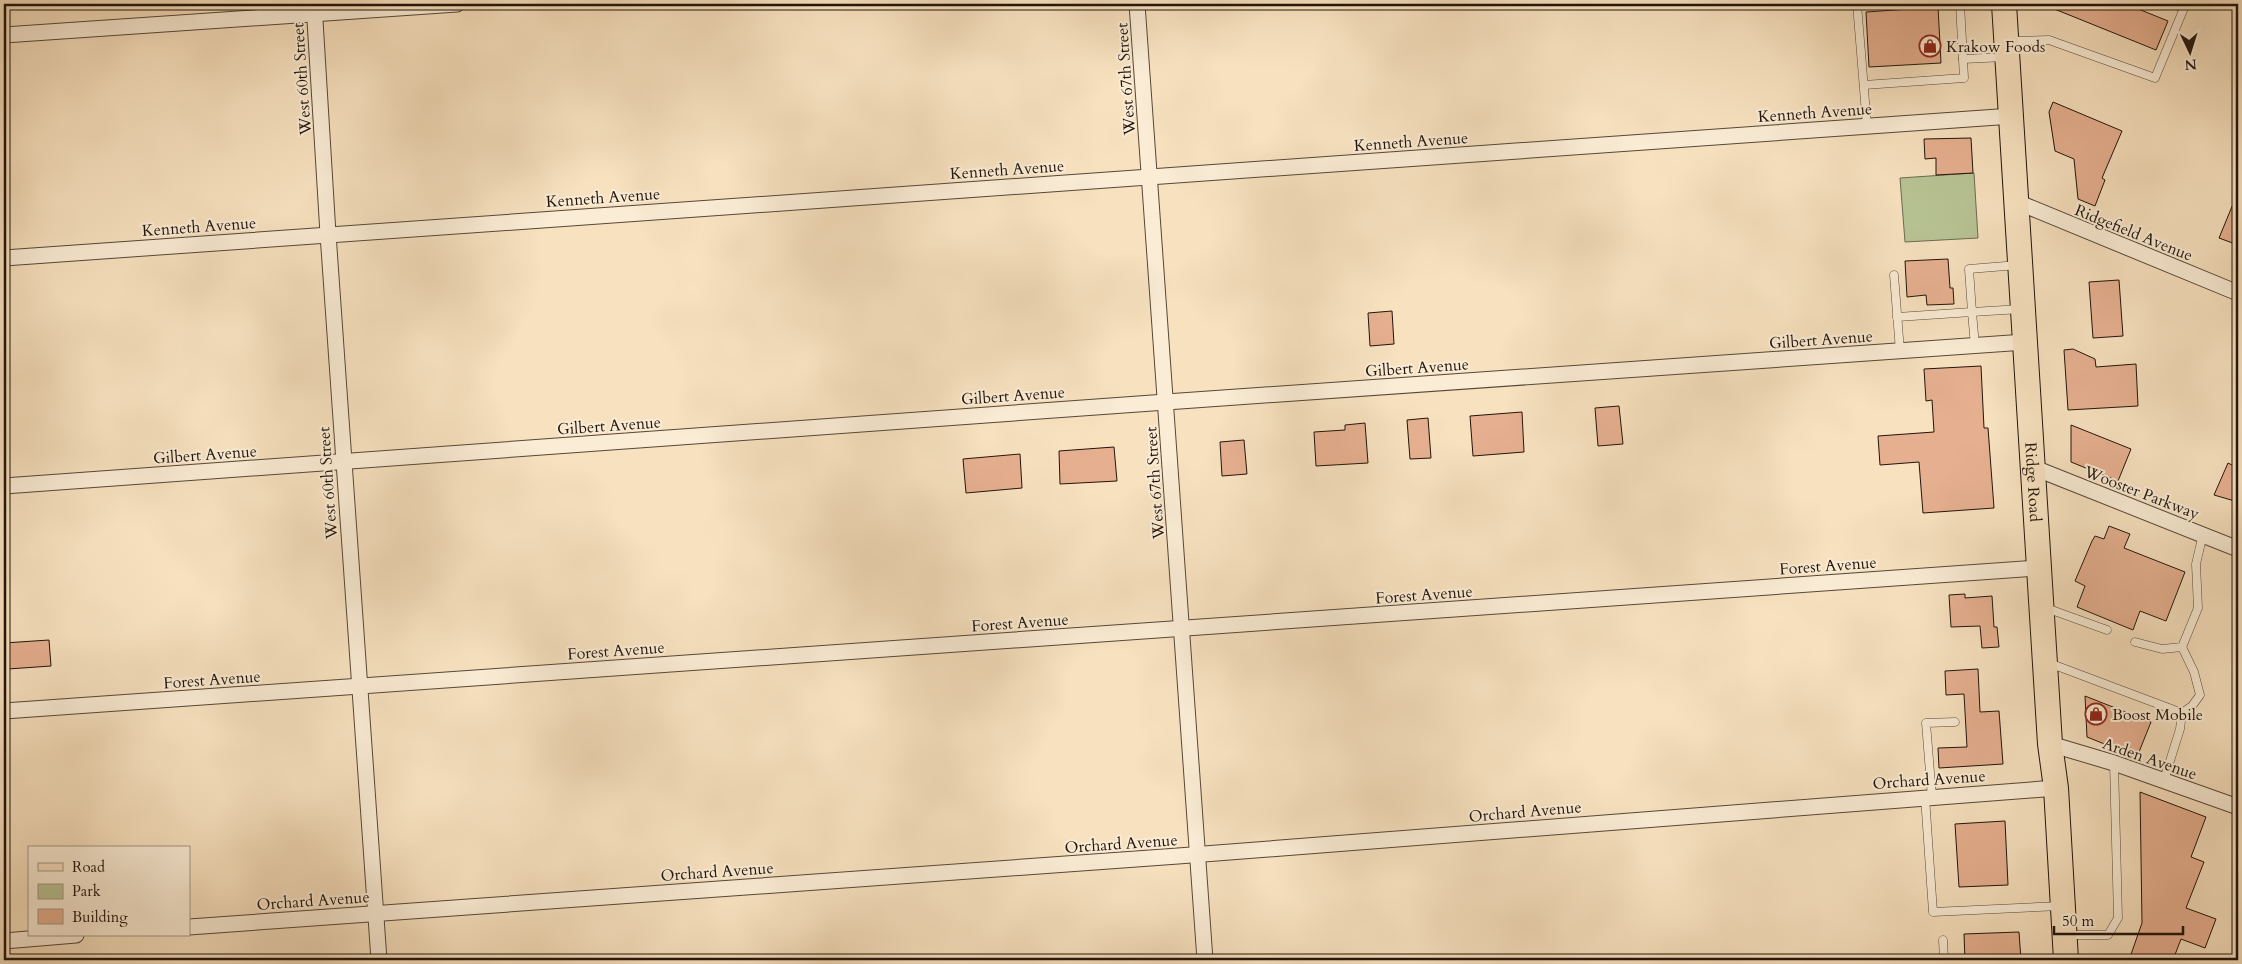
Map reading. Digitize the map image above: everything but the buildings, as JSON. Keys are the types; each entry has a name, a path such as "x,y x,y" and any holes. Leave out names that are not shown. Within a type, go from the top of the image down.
{"main road":[{"name":"Ridge Road","path":"2004,4 2032,467 2050,744 2056,788 2066,960"}],"street":[{"path":"4,35 314,8 457,4"},
{"name":"West 67th Street","path":"1137,4 1205,960"},
{"name":"West 60th Street","path":"314,8 343,462 379,960"},
{"name":"Kenneth Avenue","path":"4,258 2012,116"},
{"name":"Ridgefield Avenue","path":"2017,202 2238,293"},
{"name":"Gilbert Avenue","path":"4,486 2025,342"},
{"name":"Wooster Parkway","path":"2032,467 2238,549"},
{"name":"Forest Avenue","path":"4,711 2039,568"},
{"name":"Arden Avenue","path":"2050,744 2114,763 2238,807"},
{"name":"Orchard Avenue","path":"190,927 1198,854 2056,788"},
{"path":"4,941 64,936"}],"lane":[{"path":"1857,4 1867,126"},
{"path":"1864,85 1964,78 1960,4"},
{"path":"1963,59 2049,40 2155,78 2184,8 2172,4"},
{"path":"1975,346 1969,269 2021,265"},
{"path":"1894,275 1900,351"},
{"path":"1897,317 2023,309"},
{"path":"2164,780 2180,729 2182,713 2192,706 2200,695 2194,672 2182,647 2198,608 2196,564 2203,534"},
{"path":"2042,607 2107,630"},
{"path":"2135,642 2162,649 2182,647"},
{"path":"2045,662 2182,713"},
{"path":"1955,722 1926,723 1933,912 2063,906"},
{"path":"2064,935 2108,935 2118,918 2114,763"},
{"path":"1943,940 1944,960"}],"green space":[{"path":"1974,173 1978,238 1905,242 1900,178"}],"place":[{"name":"Krakow Foods","path":"1930,46"},
{"name":"Boost Mobile","path":"2096,714"}]}
